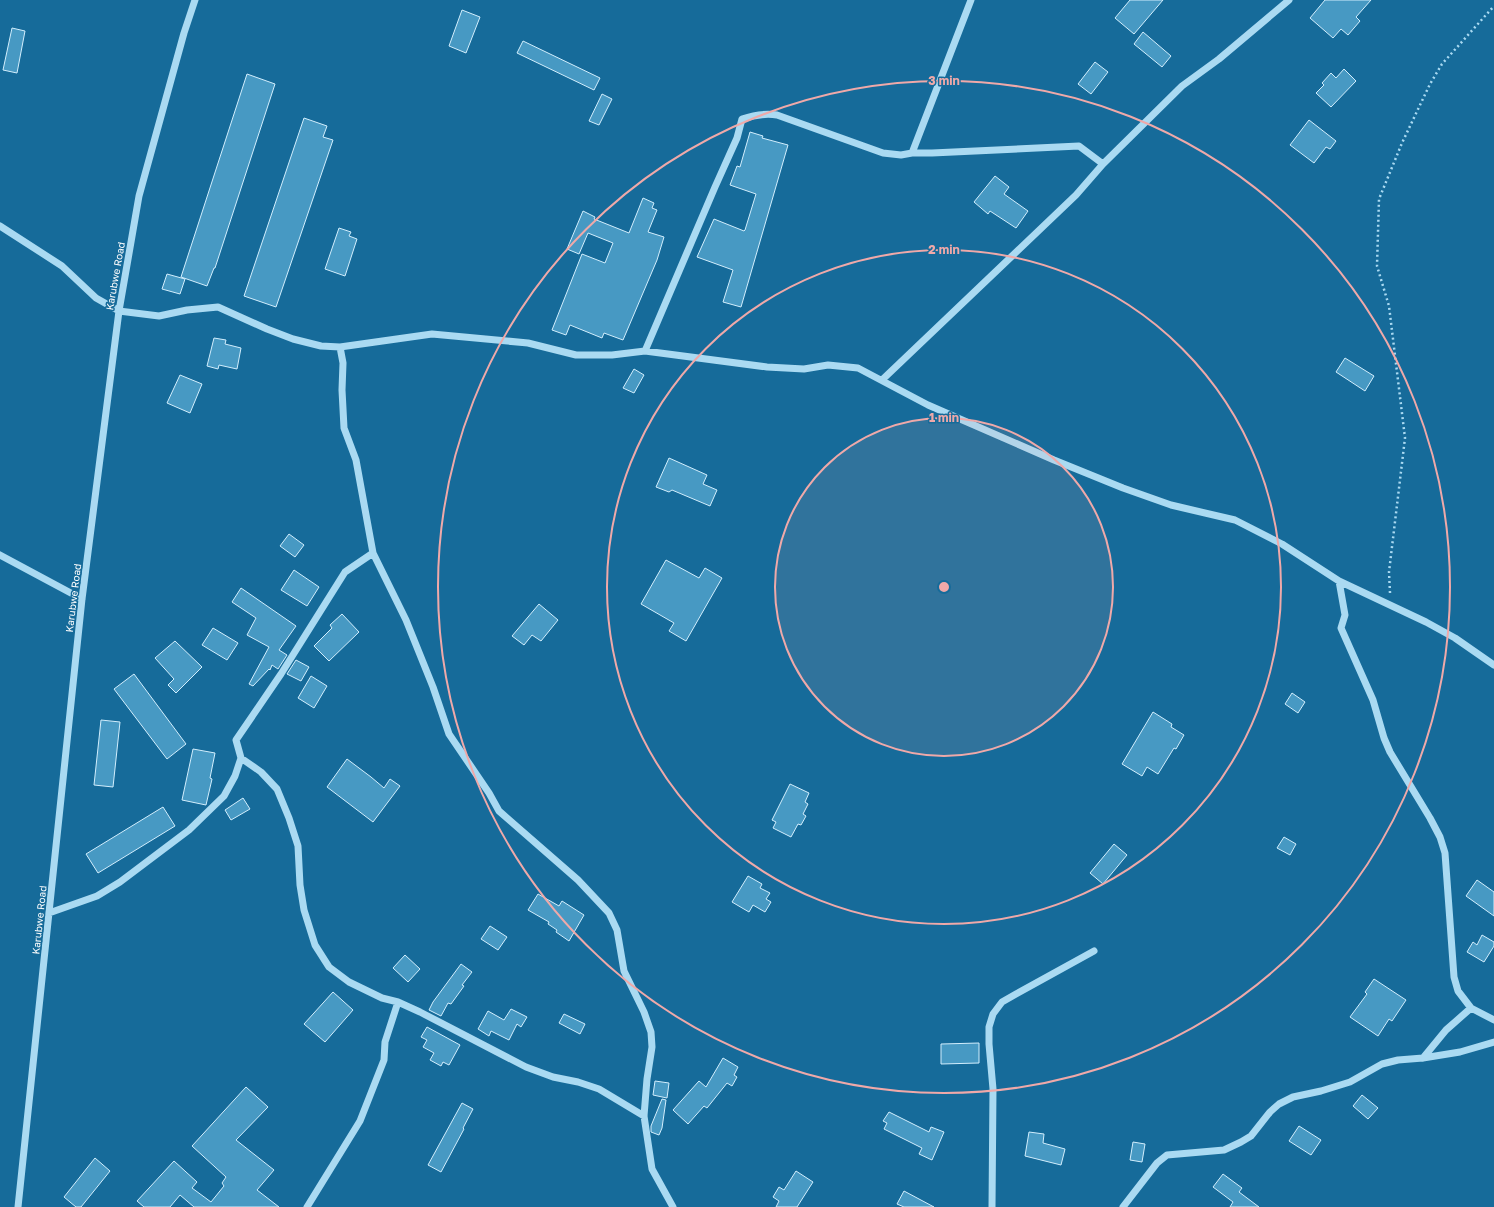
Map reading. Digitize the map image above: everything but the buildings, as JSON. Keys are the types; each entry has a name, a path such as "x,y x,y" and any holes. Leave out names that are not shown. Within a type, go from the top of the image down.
{"street":[{"name":"Karubwe Road","path":"18,1207 82,599 119,312 139,196 184,33 195,0"},
{"path":"912,153 971,0"},
{"path":"882,380 1076,195 1102,164 1182,86 1219,59 1288,0"},
{"path":"645,352 737,138 742,119 755,114 766,113 777,115 883,153 901,155 912,153 1079,146 1102,164"},
{"path":"0,226 62,266 96,298 119,312 159,316 187,310 218,307 293,339 321,346 340,347 432,334 528,343 576,355 612,355 645,352 767,367 804,369 828,365 858,368 928,405 1054,460 1171,505 1234,520 1282,544 1339,581 1389,606 1426,622 1455,638 1494,665"},
{"path":"340,347 343,363 342,390 344,428 356,460 373,552 406,620 443,713 449,734 489,793 499,812 578,880 609,913 617,930 624,971 644,1012 651,1032 652,1047 646,1079 644,1116 652,1168 673,1207"},
{"path":"49,913 97,896 120,882 189,830 224,796 235,776 241,758 236,740 281,674 329,595 345,572 373,552"},
{"path":"0,555 82,599"},
{"path":"1339,581 1345,615 1341,628 1373,700 1384,738 1440,837 1444,853 1454,977 1458,991 1471,1008 1494,1020"},
{"path":"241,758 261,772 277,788 298,846 300,885 304,910 315,945 328,967 350,982 382,998 398,1002 420,1012 526,1066 553,1077 578,1082 599,1089 644,1116"},
{"path":"992,1207 993,1089 989,1044 990,1027 993,1014 1002,1002 1094,951"},
{"path":"307,1207 360,1121 384,1060 385,1042 398,1002"},
{"path":"1423,1058 1446,1030 1471,1008"},
{"path":"1123,1207 1157,1163 1167,1155 1224,1150 1251,1136 1270,1112 1280,1104 1293,1098 1350,1082 1382,1064 1398,1060 1423,1058 1460,1052 1494,1042"}],"path":[{"path":"1389,606 1388,572 1405,438 1390,306 1377,266 1378,199 1402,142 1430,84 1442,64 1494,6"}]}
